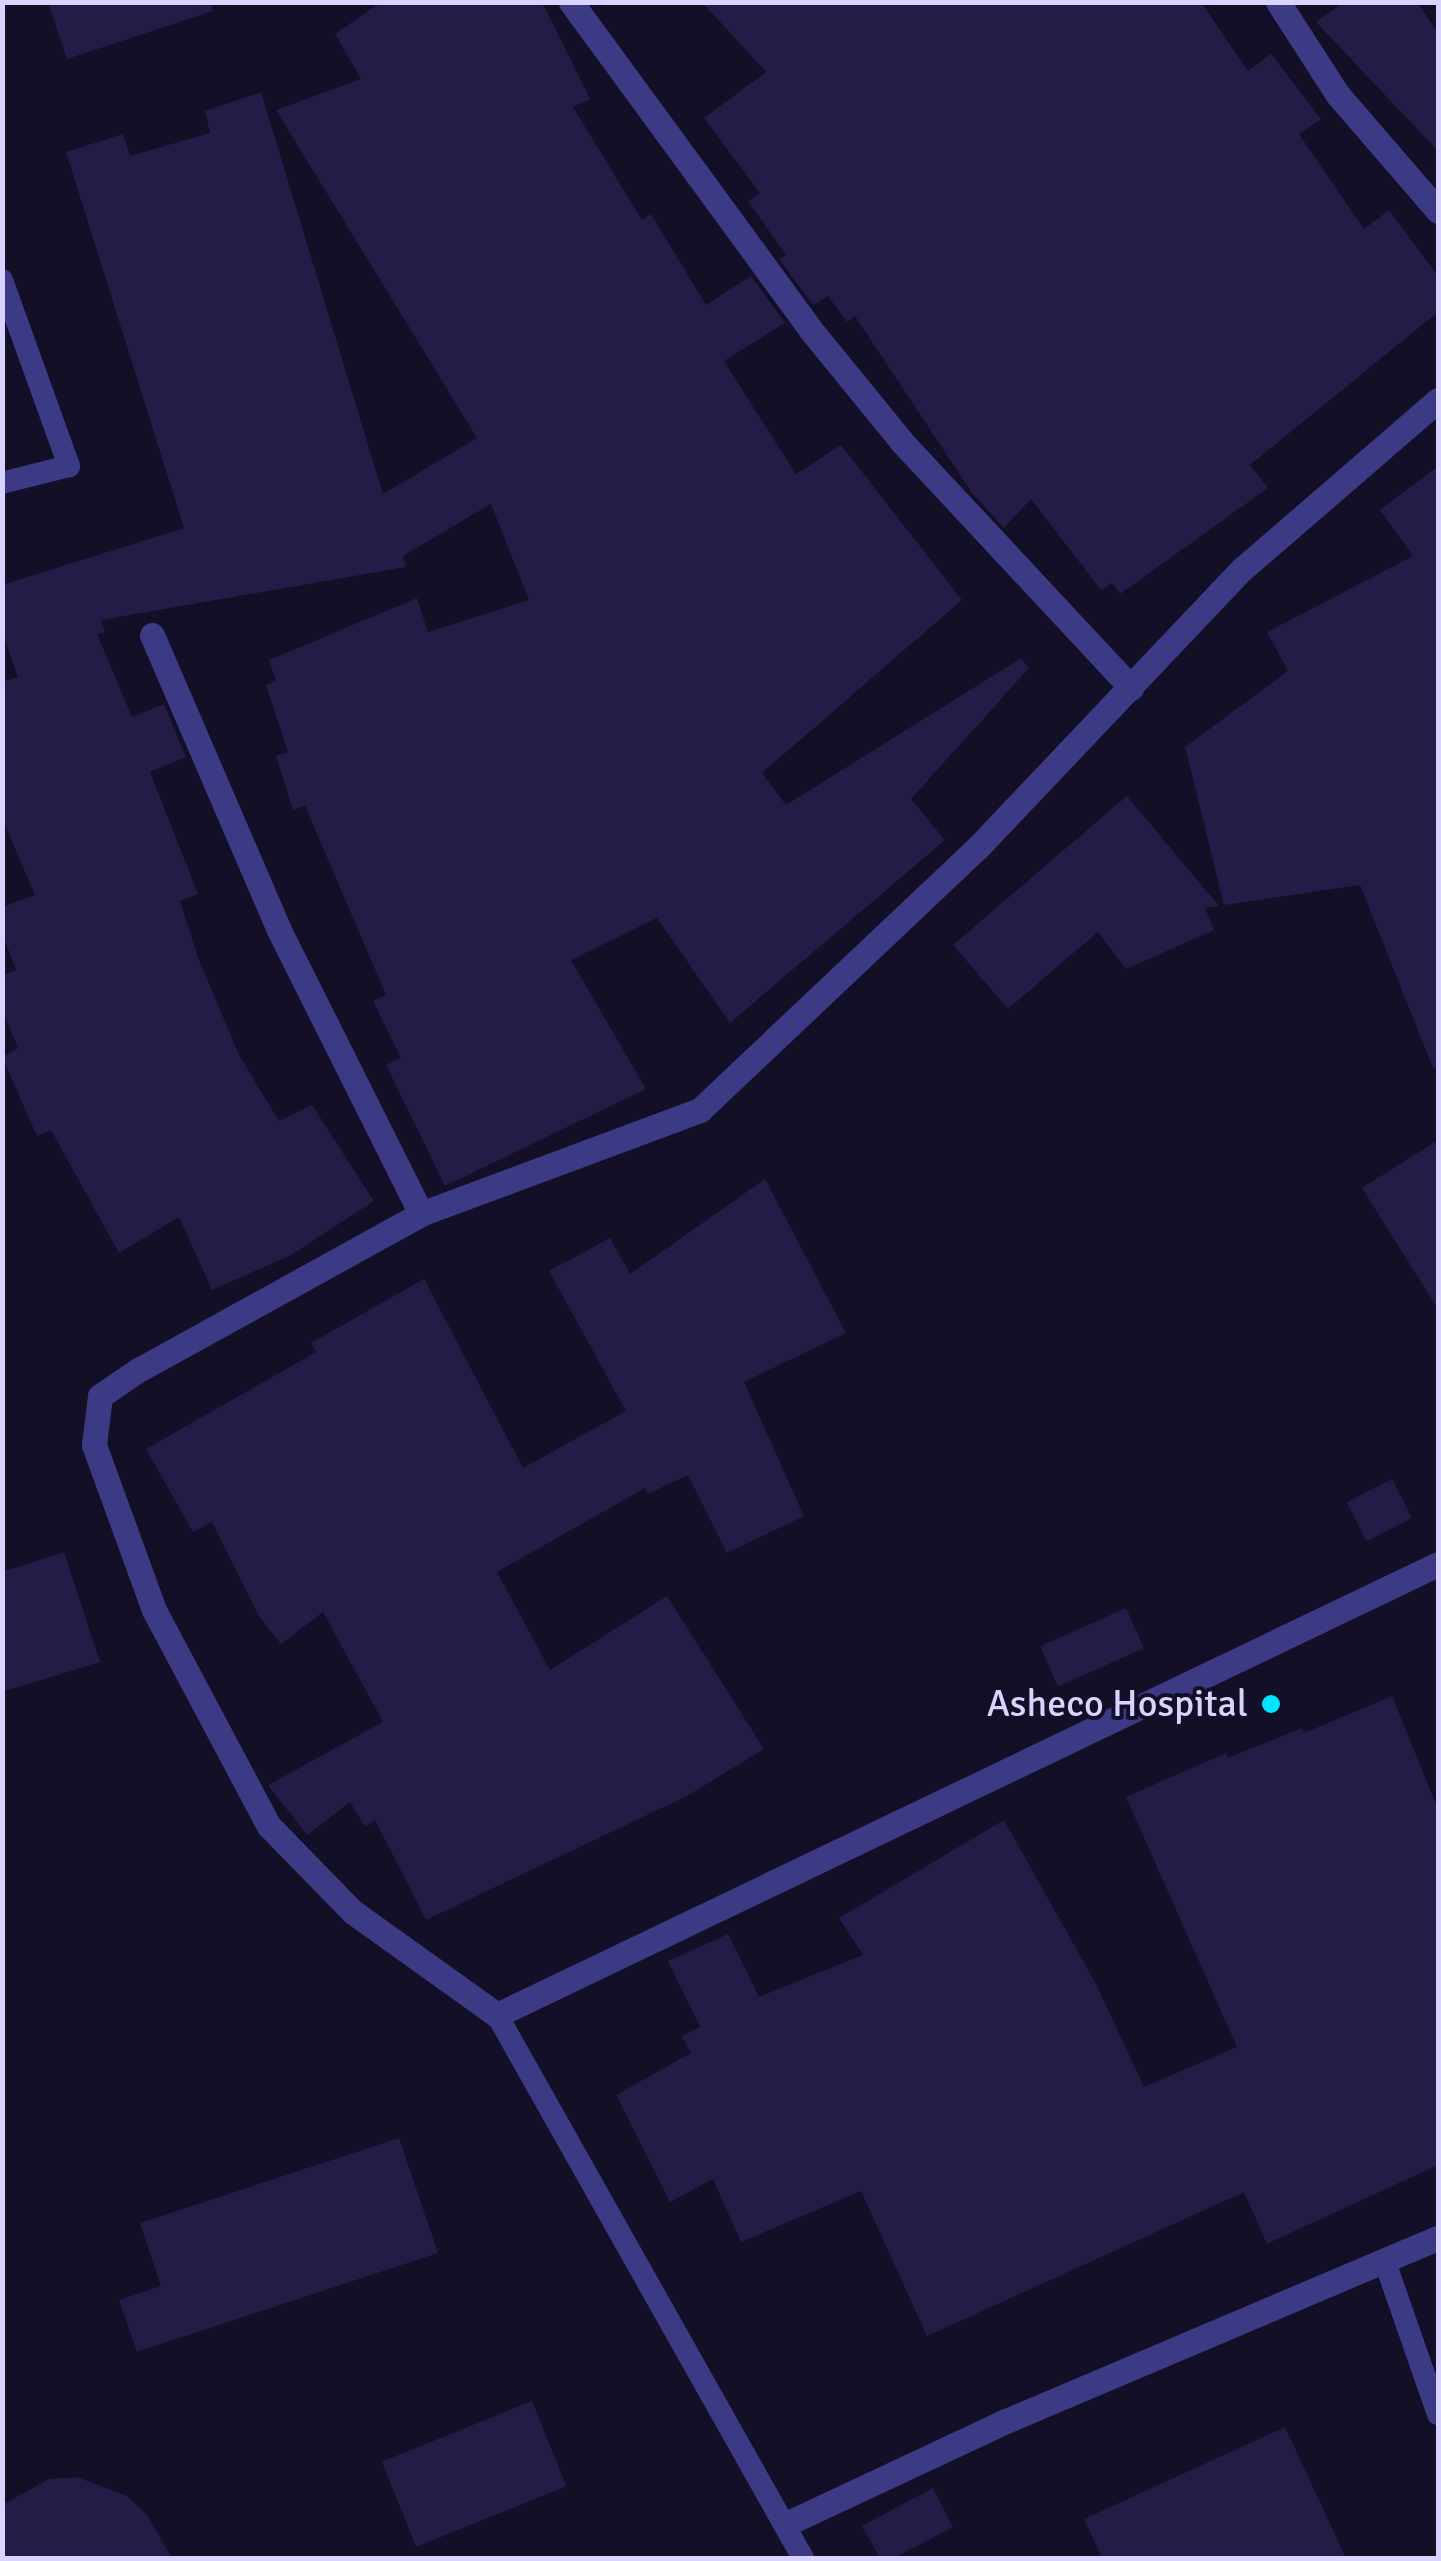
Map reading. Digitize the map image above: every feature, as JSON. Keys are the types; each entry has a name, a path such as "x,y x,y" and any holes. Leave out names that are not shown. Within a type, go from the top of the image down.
{"street":[{"path":"570,2 810,330 902,442 1131,688"},
{"path":"1278,2 1338,95 1438,211"},
{"path":"1438,400 1241,570 1131,688 850,973 700,1110 421,1214 100,1396 94,1445 154,1610 269,1826 353,1912 497,2015 1438,1564"},
{"path":"152,635 278,928 421,1214"},
{"path":"786,2524 1006,2421 1438,2238"}],"lane":[{"path":"2,280 69,466 2,482"},
{"path":"497,2015 803,2558"},
{"path":"1385,2262 1438,2414"}],"building":[{"path":"48,2 212,2 213,11 67,59"},
{"path":"381,2 542,2 590,99 573,107 642,220 651,214 706,305 751,276 785,323 724,361 796,474 841,445 962,600 762,773 786,805 1021,658 1029,668 911,799 945,840 730,1023 657,918 571,960 646,1089 445,1186 386,1065 401,1058 373,1001 386,995 305,806 293,810 276,756 288,752 266,685 276,681 269,660 417,598 428,632 529,600 491,504 403,556 406,567 101,620 105,632 97,634 132,717 164,704 186,757 150,772 198,894 180,901 199,960 239,1055 279,1121 312,1105 374,1201 291,1255 212,1290 179,1217 119,1253 51,1130 37,1136 2,1057 18,1048 2,1010 2,975 16,970 2,933 2,907 35,895 2,818 2,682 18,677 2,632 2,585 184,528 66,152 123,134 130,156 210,133 205,111 261,92 383,494 477,438 276,110 361,79 335,34"},
{"path":"702,2 1201,2 1248,71 1271,54 1321,119 1299,134 1364,229 1389,210 1438,276 1438,312 1250,465 1268,488 1120,594 1112,583 1101,590 1031,499 1004,528 972,493 855,316 847,322 828,296 813,305 779,259 786,255 748,201 760,193 704,118 766,72"},
{"path":"1344,2 1417,2 1438,33 1438,151 1316,22"},
{"path":"1438,466 1438,1067 1433,1068 1360,885 1224,905 1185,747 1288,671 1267,632 1413,556 1380,510"},
{"path":"1127,796 1219,906 1205,908 1214,930 1126,969 1098,932 1008,1009 953,945"},
{"path":"1438,1140 1438,1309 1362,1188"},
{"path":"765,1179 846,1333 744,1382 804,1516 727,1553 688,1475 648,1494 645,1488 497,1572 550,1670 667,1596 764,1749 687,1796 426,1920 375,1820 365,1827 350,1802 307,1835 268,1785 383,1722 323,1612 281,1644 259,1616 212,1522 193,1532 146,1449 316,1352 311,1343 424,1279 523,1468 626,1411 549,1271 610,1238 630,1274"},
{"path":"1392,1479 1412,1518 1367,1541 1347,1502"},
{"path":"64,1552 100,1662 2,1692 2,1572"},
{"path":"1126,1608 1144,1648 1058,1686 1040,1646"},
{"path":"1392,1696 1438,1809 1438,2165 1267,2244 1244,2192 927,2336 861,2191 741,2242 713,2179 670,2202 616,2095 691,2053 682,2036 700,2027 668,1961 728,1934 759,1997 863,1955 839,1918 1004,1820 1096,1984 1144,2087 1237,2047 1126,1797 1226,1753 1228,1758 1302,1728 1304,1733"},
{"path":"399,2138 438,2253 137,2352 119,2300 161,2286 140,2223"},
{"path":"532,2401 566,2486 416,2547 382,2462"},
{"path":"1285,2427 1346,2558 1102,2558 1084,2519"},
{"path":"77,2477 127,2496 147,2515 172,2558 2,2558 2,2505 49,2479"},
{"path":"933,2488 953,2527 894,2558 880,2558 862,2526"}],"place":[{"name":"Asheco Hospital","path":"1271,1704"}]}
